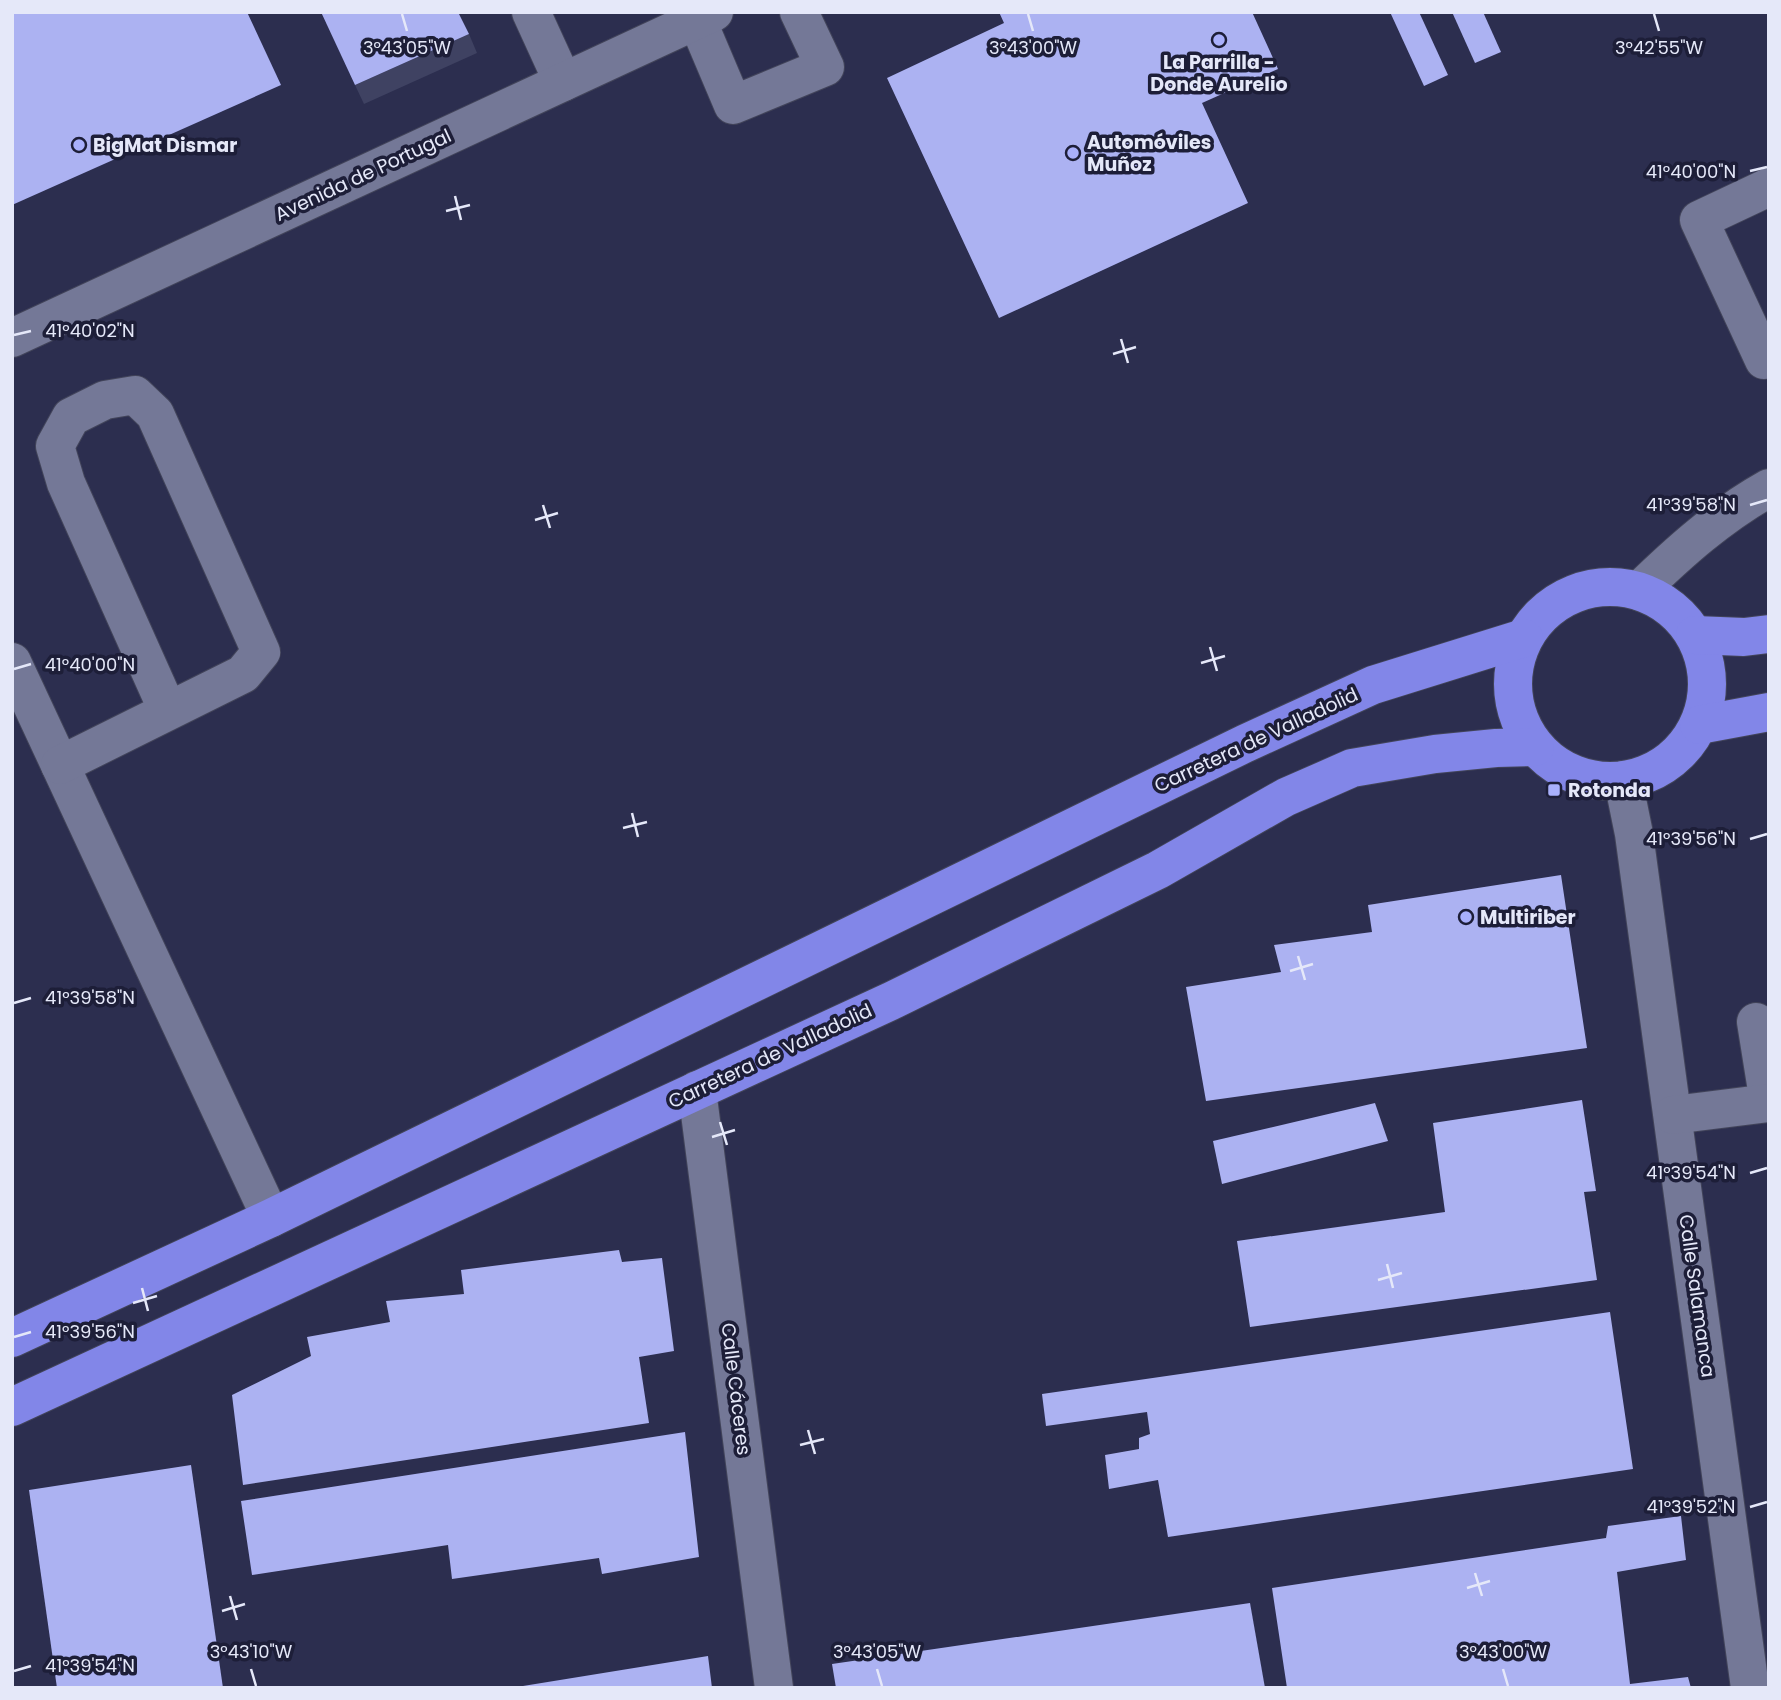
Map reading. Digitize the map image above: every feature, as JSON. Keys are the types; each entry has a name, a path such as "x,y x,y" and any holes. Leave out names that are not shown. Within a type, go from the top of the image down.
{"highway":[{"path":"1605,587 1639,591 1661,601 1680,616 1695,635 1706,663 1707,695 1699,725 1679,751 1655,771 1623,780 1590,779 1570,772 1560,768 1535,747 1520,722 1513,694 1514,666 1524,638 1544,612 1573,594 1605,587"},
{"path":"1695,635 1744,637 1769,634"},
{"name":"Carretera de Valladolid","path":"12,1338 271,1218 1244,744 1373,685 1524,638"},
{"path":"1699,725 1769,712"},
{"name":"Carretera de Valladolid","path":"12,1407 891,1001 1158,870 1286,797 1352,768 1434,754 1535,747"}],"street":[{"path":"531,12 563,82"},
{"path":"705,16 733,105 825,67 799,12"},
{"name":"Avenida de Portugal","path":"12,338 705,16"},
{"path":"1769,187 1699,220 1764,360 1769,358"},
{"path":"60,765 243,674 261,652 155,414 135,395 105,400 71,417 55,446 66,483 168,711"},
{"path":"1639,591 1703,531 1738,505 1769,488"},
{"path":"12,662 271,1218"},
{"name":"Calle Salamanca","path":"1623,780 1634,834 1750,1688"},
{"path":"1673,1115 1769,1103 1756,1022"},
{"name":"Calle Cáceres","path":"698,1090 775,1688"}],"shaded area":[{"path":"12,12 1769,12 1769,1688 12,1688"},
{"path":"469,34 477,53 364,104 355,85"}],"building":[{"name":"BigMat Dismar","path":"12,12 247,12 281,85 12,205"},
{"path":"321,12 458,12 469,34 355,85"},
{"name":"Automóviles Muñoz","path":"999,12 1252,12 1278,69 1202,103 1248,203 999,318 887,78 1004,23"},
{"path":"1390,12 1419,12 1448,75 1424,86"},
{"path":"1452,12 1483,12 1501,52 1475,63"},
{"path":"1561,875 1587,1048 1206,1101 1186,987 1281,972 1274,945 1372,932 1368,905"},
{"path":"1582,1100 1596,1191 1584,1192 1597,1280 1250,1327 1237,1241 1445,1212 1433,1123"},
{"path":"1375,1103 1388,1141 1222,1184 1213,1141"},
{"path":"619,1250 622,1262 662,1258 674,1351 639,1357 649,1423 243,1485 232,1395 311,1356 307,1337 390,1322 386,1301 464,1294 461,1270"},
{"path":"1610,1312 1633,1469 1168,1537 1158,1480 1109,1489 1105,1455 1139,1449 1139,1438 1150,1434 1147,1412 1046,1426 1042,1394"},
{"path":"685,1432 699,1557 602,1574 599,1558 452,1579 448,1545 252,1575 241,1501"},
{"path":"191,1465 223,1688 57,1688 29,1490"},
{"path":"1681,1516 1686,1560 1617,1572 1630,1684 1688,1677 1691,1688 1287,1688 1272,1588 1606,1538 1608,1526"},
{"path":"1250,1603 1265,1688 836,1688 832,1664"},
{"path":"708,1656 712,1688 523,1686"}],"place":[{"name":"La Parrilla - Donde Aurelio","path":"1219,40"},
{"name":"BigMat Dismar","path":"79,145"},
{"name":"Automóviles Muñoz","path":"1073,153"},
{"name":"Rotonda","path":"1554,790"},
{"name":"Multiriber","path":"1466,917"}]}
